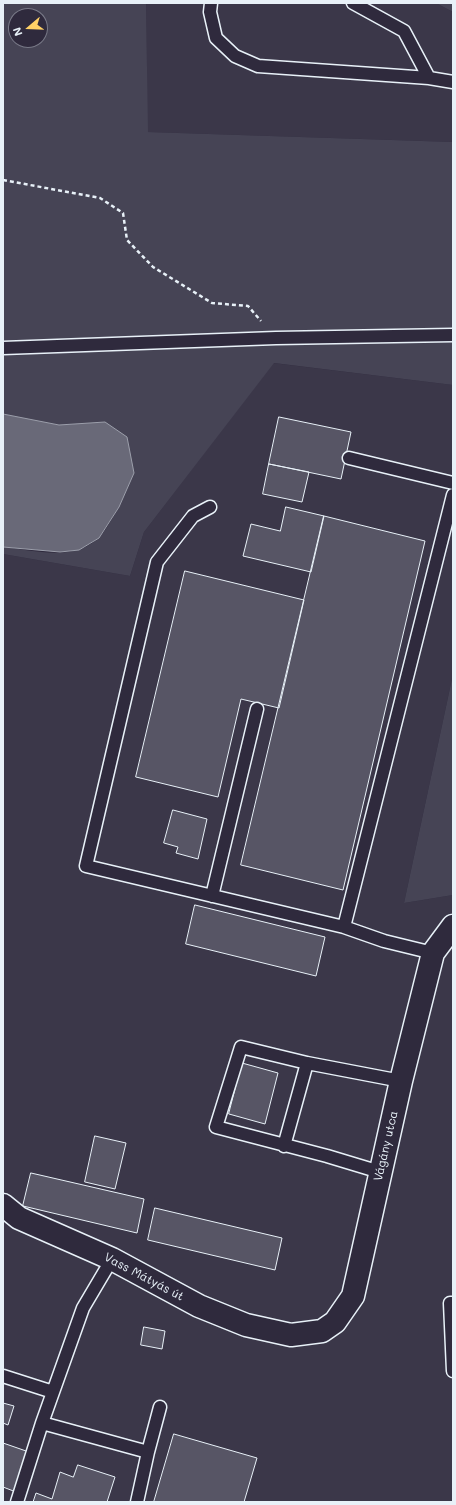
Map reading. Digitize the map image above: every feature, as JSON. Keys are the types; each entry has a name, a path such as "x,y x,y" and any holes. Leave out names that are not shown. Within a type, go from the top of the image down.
{"street":[{"name":"Vágány utca","path":"291,1335 322,1331 335,1322 353,1296 401,1081 433,953 453,926"},
{"name":"Vass Mátyás út","path":"3,1206 19,1218 112,1259 198,1306 246,1325 291,1335"}],"lane":[{"path":"211,3 210,12 216,38 235,56 258,66 429,78 453,82"},
{"path":"353,3 404,31 429,78"},
{"path":"3,348 276,338 453,335"},
{"path":"349,458 453,483"},
{"path":"344,927 450,518 453,495"},
{"path":"210,507 193,516 157,562 86,866 344,927 384,941 433,953"},
{"path":"212,896 257,709"},
{"path":"380,1172 327,1156 216,1127 241,1047 307,1063 401,1081"},
{"path":"284,1146 307,1063"},
{"path":"17,1502 42,1423 83,1308 112,1259"},
{"path":"453,1303 450,1303 453,1371"},
{"path":"3,1376 53,1392"},
{"path":"137,1502 160,1407"},
{"path":"42,1423 148,1452"}],"path":[{"path":"3,180 100,198 123,213 128,240 153,267 212,304 248,306 276,338"}],"shaded area":[{"path":"3,3 146,3 148,132 453,142 453,385 274,363 144,532 130,576 3,554 3,547 53,553 77,550 88,545 101,535 119,507 105,422 59,425 3,414"},
{"path":"146,3 436,3 453,12 453,142 147,132"},
{"path":"436,3 453,3 453,12"},
{"path":"273,363 453,385 453,674 404,903 453,895 453,1502 3,1502 3,554 130,576 144,532"},
{"path":"453,674 453,895 404,903"}],"water":[{"path":"3,414 59,425 105,422 127,437 134,473 119,507 99,538 79,550 60,552 3,547"}],"building":[{"path":"279,417 351,432 341,479 269,464"},
{"path":"269,464 309,472 302,502 263,494"},
{"path":"286,507 324,516 311,572 243,556 251,524 280,531"},
{"path":"324,516 425,541 343,890 241,865"},
{"path":"185,571 304,600 279,708 241,699 218,797 136,777"},
{"path":"173,810 207,819 198,859 176,853 178,847 164,843"},
{"path":"195,905 325,937 316,976 186,944"},
{"path":"242,1063 278,1073 265,1124 229,1114"},
{"path":"95,1136 126,1143 115,1189 85,1182"},
{"path":"31,1173 144,1199 137,1233 23,1206"},
{"path":"155,1208 282,1238 275,1270 148,1240"},
{"path":"144,1327 165,1331 162,1349 141,1345"},
{"path":"3,1403 14,1406 8,1425 3,1423"},
{"path":"174,1434 257,1458 244,1502 154,1502"},
{"path":"3,1443 29,1452 16,1492 3,1487"},
{"path":"78,1465 115,1477 107,1502 33,1502 36,1493 52,1499 60,1472 73,1477"}]}
